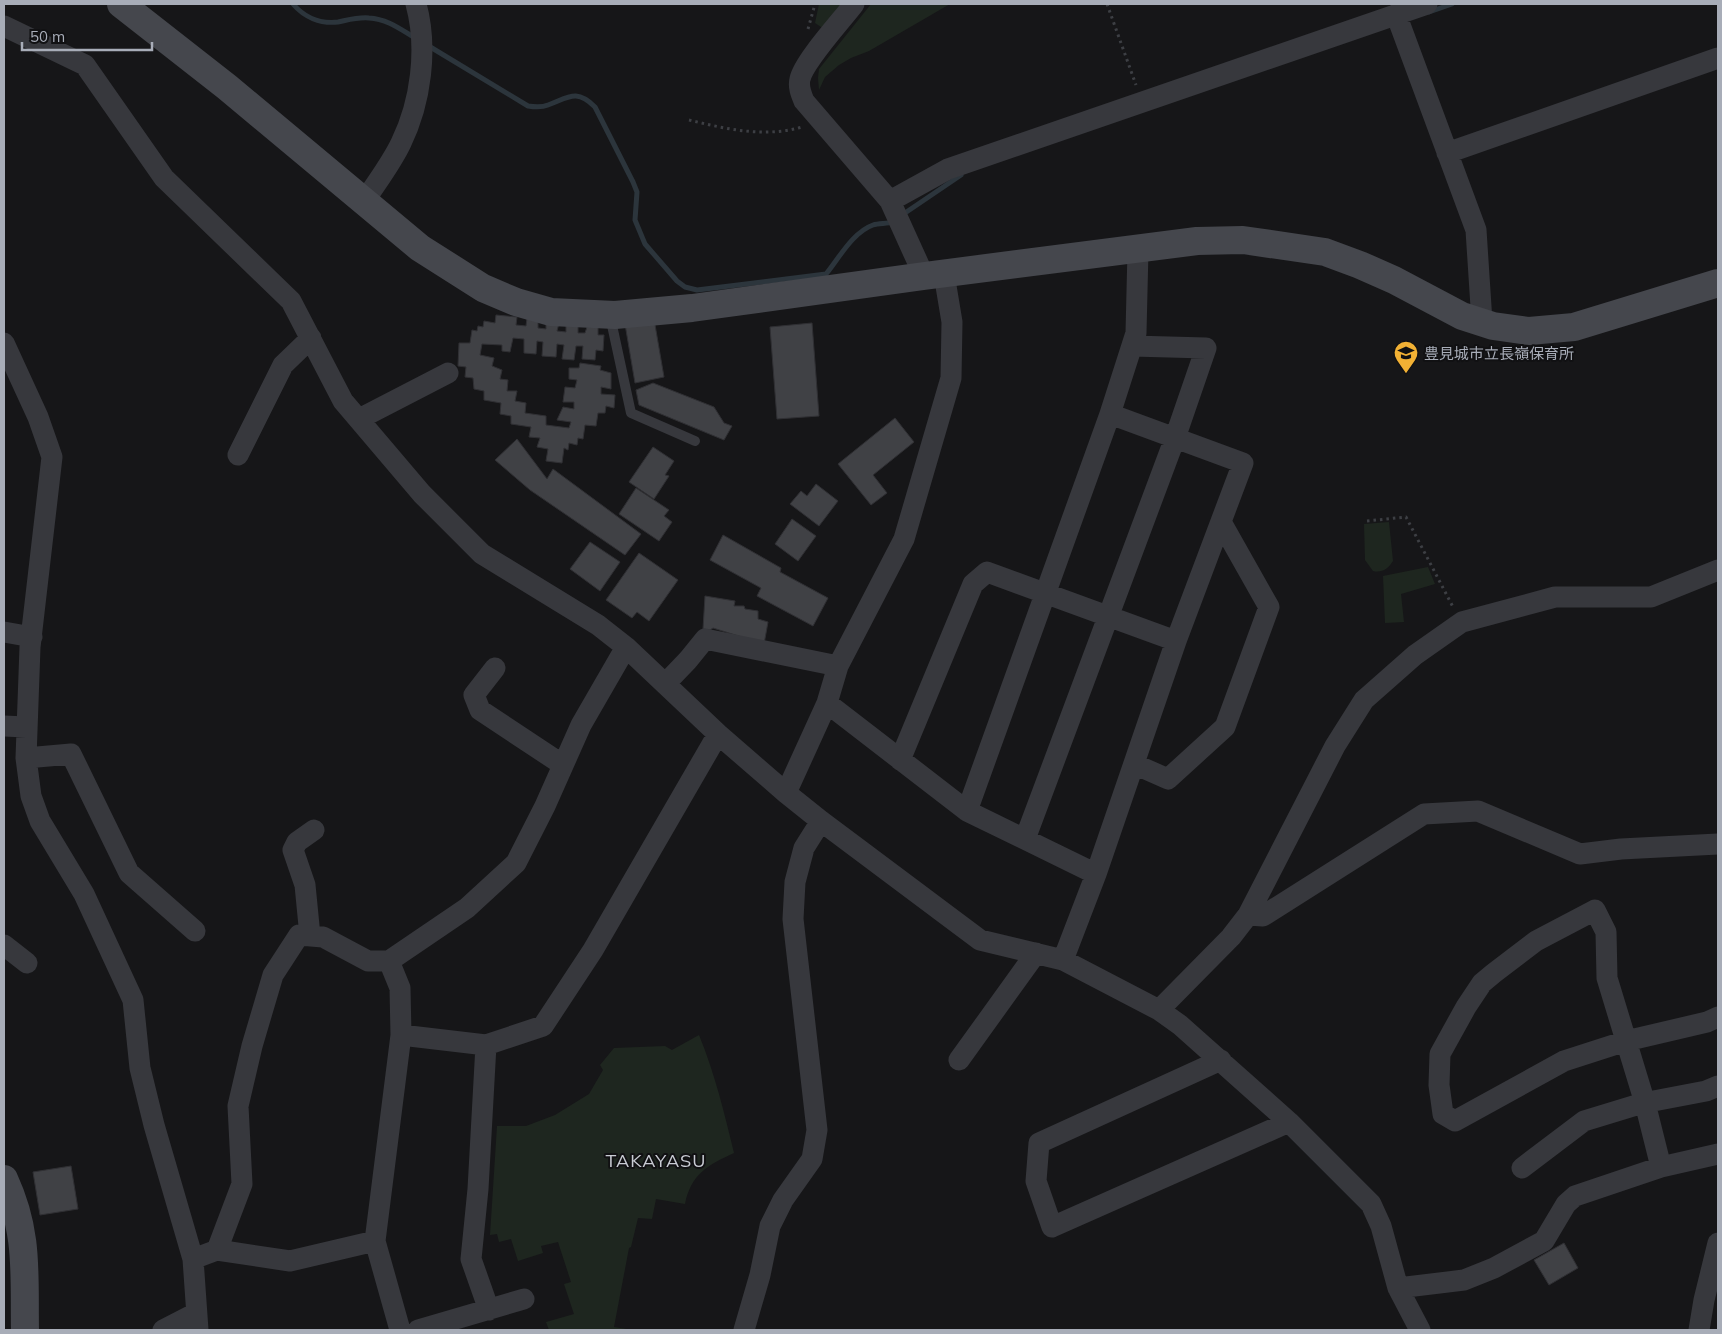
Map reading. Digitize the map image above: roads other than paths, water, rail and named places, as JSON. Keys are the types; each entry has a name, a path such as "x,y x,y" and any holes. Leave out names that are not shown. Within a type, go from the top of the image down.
{"street":[{"path":"121,4 227,87 420,248 483,288 516,302 551,312 609,314 692,308 1197,241 1242,240 1325,252 1394,280 1462,316 1493,326 1529,331 1574,326 1718,283"},
{"path":"364,202 401,144 414,110 423,56 420,18 416,4"},
{"path":"786,793 827,703 838,666 904,539 951,378 952,322 934,275 890,202 804,102 800,91 800,78 808,62 854,4"},
{"path":"890,202 948,170 1427,4"},
{"path":"1396,14 1476,230 1482,322"},
{"path":"4,26 85,65 164,178 291,300 343,401 422,494 482,554 598,625 626,647 718,734 786,793 980,940 1063,960 1159,1010 1180,1025 1289,1122 1371,1204 1381,1226 1398,1288 1420,1330"},
{"path":"1447,153 1718,58"},
{"path":"967,812 1110,414 1136,333 1138,250"},
{"path":"238,455 283,364 311,338"},
{"path":"4,342 38,417 52,457 32,637 26,727 26,758 31,796 40,821 84,894 133,1000 140,1068 193,1259 197,1322 163,1330"},
{"path":"1025,839 1175,438 1206,348 1132,346"},
{"path":"359,420 448,373"},
{"path":"1063,960 1096,874 1176,641 1243,463 1110,414"},
{"path":"1134,764 1168,779 1225,727 1268,607 1221,522"},
{"path":"1159,1010 1231,937 1248,915 1335,746 1364,700 1415,655 1462,622 1555,597 1651,597 1718,570"},
{"path":"900,760 972,584 987,572 1176,641"},
{"path":"4,632 32,637"},
{"path":"665,684 688,660 704,639 838,666"},
{"path":"217,1250 242,1184 238,1106 252,1046 272,975 300,935 323,937 368,961 389,961 466,908 516,863 545,806 581,725 626,647"},
{"path":"495,668 474,695 480,710 563,765"},
{"path":"827,703 967,812 1096,874"},
{"path":"4,726 26,727"},
{"path":"401,1035 486,1045 543,1026 593,950 718,734"},
{"path":"26,758 71,754 129,873 194,931"},
{"path":"1248,915 1263,916 1424,814 1478,811 1580,854 1621,849 1718,844"},
{"path":"744,1330 760,1275 770,1226 784,1200 812,1159 817,1130 793,919 795,882 804,848 821,821"},
{"path":"310,936 305,884 293,850 297,842 314,830"},
{"path":"1661,1167 1645,1103 1626,1041 1607,978 1606,932 1595,910 1536,941 1482,983 1466,1006 1440,1054 1439,1085 1443,1114 1455,1121 1564,1061 1626,1041 1706,1022 1718,1017"},
{"path":"4,945 27,963"},
{"path":"959,1060 1036,953"},
{"path":"389,961 400,988 401,1035 374,1241 400,1330"},
{"path":"486,1045 478,1189 471,1259 489,1310"},
{"path":"1221,1060 1039,1143 1036,1182 1052,1227 1289,1122"},
{"path":"1522,1168 1584,1121 1645,1103 1706,1091 1718,1086"},
{"path":"1398,1288 1464,1280 1494,1268 1544,1241 1566,1204 1575,1196 1661,1167 1718,1154"},
{"path":"4,1179 12,1224 25,1263 25,1330"},
{"path":"193,1259 217,1250 290,1261 374,1241"},
{"path":"1699,1330 1704,1300 1718,1243"},
{"path":"418,1330 524,1299"}],"lane":[{"path":"609,314 630,413 695,441"}],"waterway":[{"path":"293,4 302,13 319,21 338,22 361,18 382,20 415,38"},
{"path":"1429,12 1452,4"},
{"path":"427,45 528,106 543,107 572,96 577,96 595,107 637,192 635,220 645,244 677,281 685,287 697,290 826,274 859,233 873,225 893,222"},
{"path":"902,215 961,175"}],"place":[{"name":"豊見城市立長嶺保育所","path":"1406,374"}],"district":[{"name":"TAKAYASU","path":"656,1160"}]}
